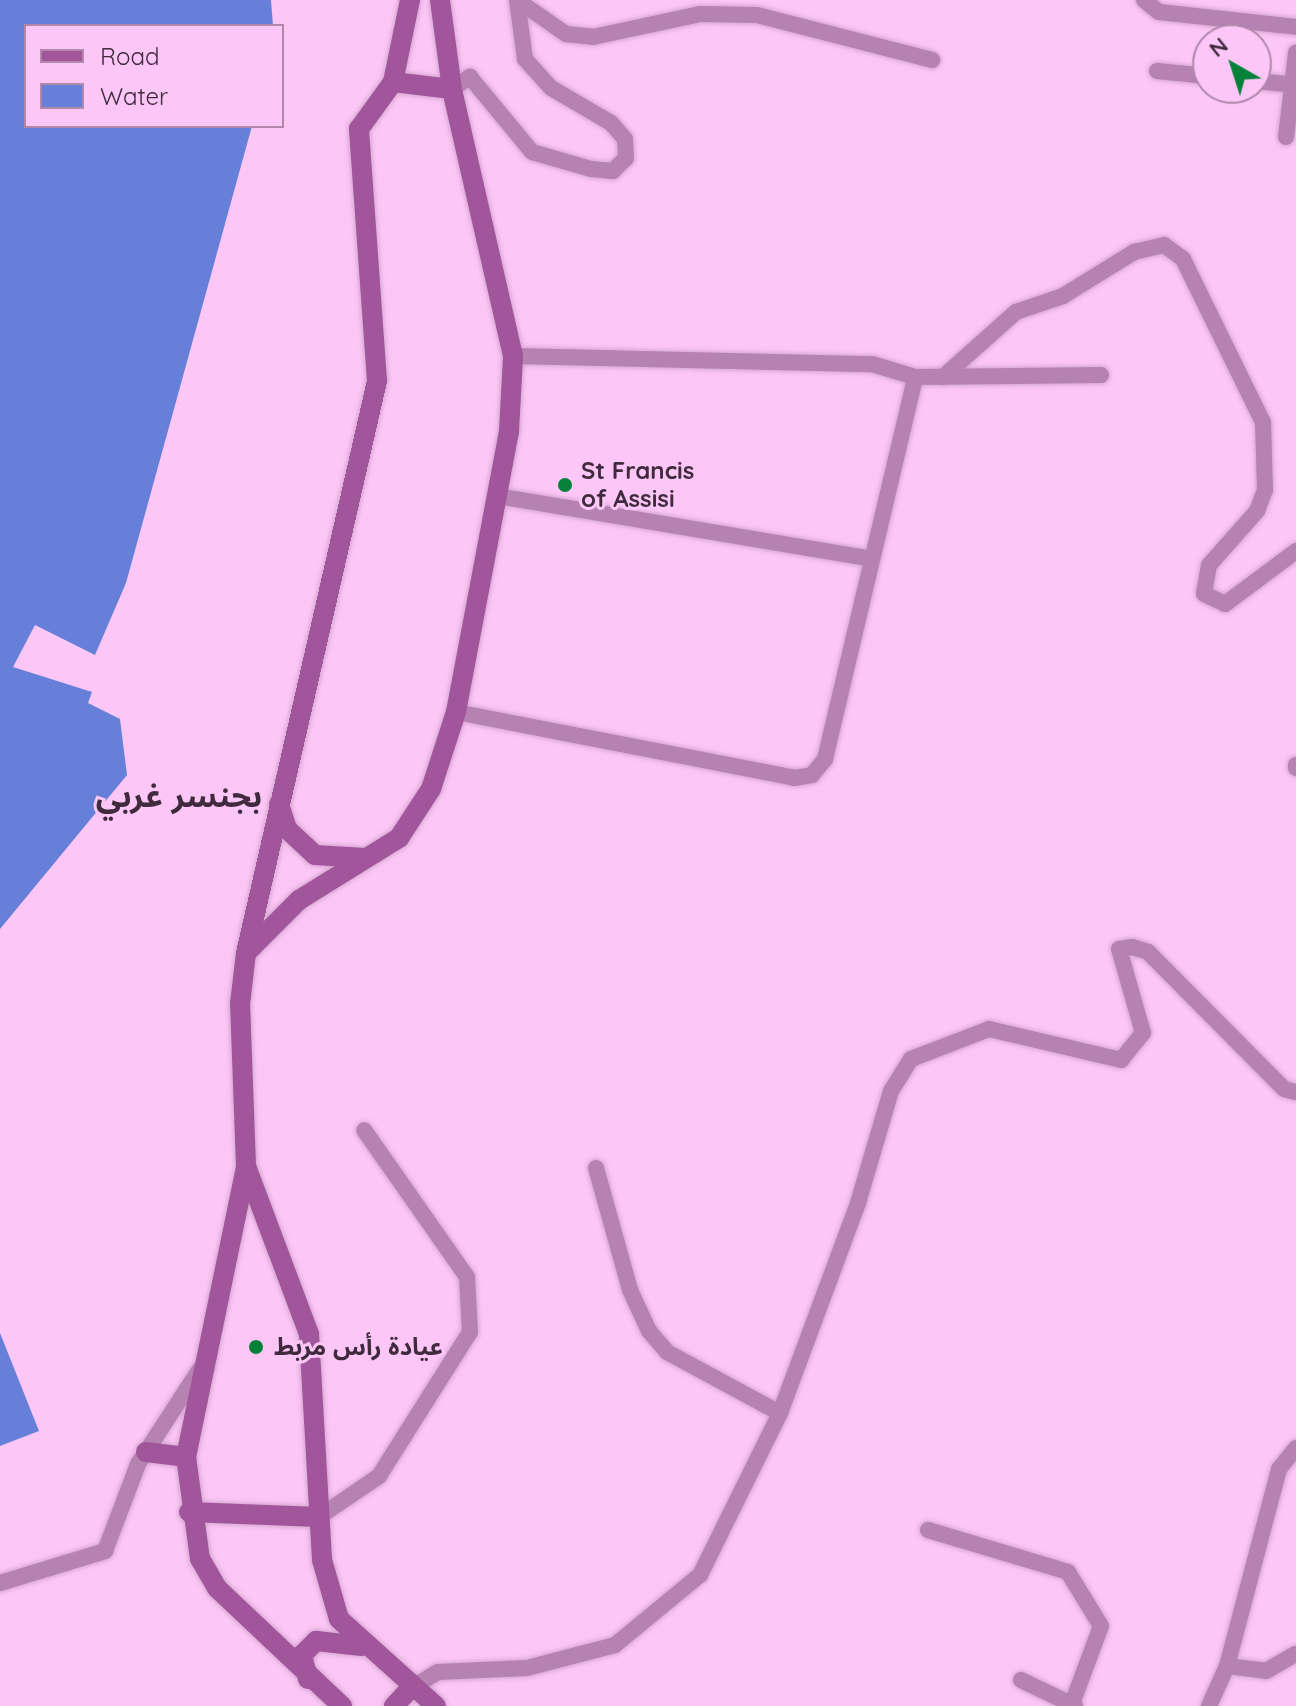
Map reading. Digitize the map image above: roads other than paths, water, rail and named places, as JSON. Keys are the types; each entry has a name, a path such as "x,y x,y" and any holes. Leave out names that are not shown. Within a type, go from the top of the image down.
{"main road":[{"path":"342,1706 308,1679 217,1588 200,1559 189,1512 186,1457 200,1369 246,1166 240,1004 246,953 279,804 368,443 377,381 359,129 393,82 410,0"},
{"path":"246,953 299,900 370,857 419,813 456,712 497,496 513,356 452,89 440,0"},
{"path":"393,82 452,89"},
{"path":"279,804 287,829 315,855 370,857"},
{"path":"246,1166 309,1334 319,1517 339,1619 362,1646 436,1706"},
{"path":"146,1452 186,1457"},
{"path":"189,1512 319,1517"},
{"path":"308,1679 302,1655 316,1641 362,1646"},
{"path":"394,1706 411,1688"}],"street":[{"path":"452,89 470,77 532,152 591,169 613,171 626,158 625,139 611,123 538,78 525,59 517,0"},
{"path":"517,0 566,34 593,37 700,14 757,15 932,60"},
{"path":"739,0 757,15"},
{"path":"1144,0 1159,12 1296,27"},
{"path":"1286,137 1296,53"},
{"path":"1157,71 1192,74"},
{"path":"1272,83 1294,85"},
{"path":"943,377 1016,312 1063,296 1134,252 1164,245 1183,259 1263,422 1265,490 1257,511 1209,565 1204,594 1225,604 1296,551"},
{"path":"513,356 872,364 915,377 1101,375"},
{"path":"456,712 794,778 812,775 825,759 869,558 915,377"},
{"path":"497,496 869,558"},
{"path":"411,1688 438,1672 580,1658 643,1627 700,1575 780,1413 858,1203 891,1091 911,1059 989,1029 1121,1060 1143,1033 1119,949 1132,947 1148,952 1284,1089 1296,1092"},
{"path":"319,1517 379,1476 470,1332 467,1277 364,1130"},
{"path":"596,1168 630,1290 649,1331 667,1352 780,1413"},
{"path":"0,1583 105,1551 146,1452 200,1369"},
{"path":"1209,1706 1227,1666 1265,1512 1279,1469 1296,1448"},
{"path":"928,1530 1068,1572 1101,1626 1074,1705 1021,1680"},
{"path":"1227,1666 1266,1671 1296,1654"}],"water":[{"path":"0,0 271,0 273,24 24,24 24,128 251,128 126,583 95,655 35,625 13,667 92,692 88,703 120,719 127,775 0,929"},
{"path":"0,1333 39,1431 0,1446"}],"place":[{"name":"St Francis of Assisi","path":"565,485"},
{"name":"عيادة رأس مربط","path":"256,1347"}],"district":[{"name":"بجنسر غربي","path":"179,795"}]}
